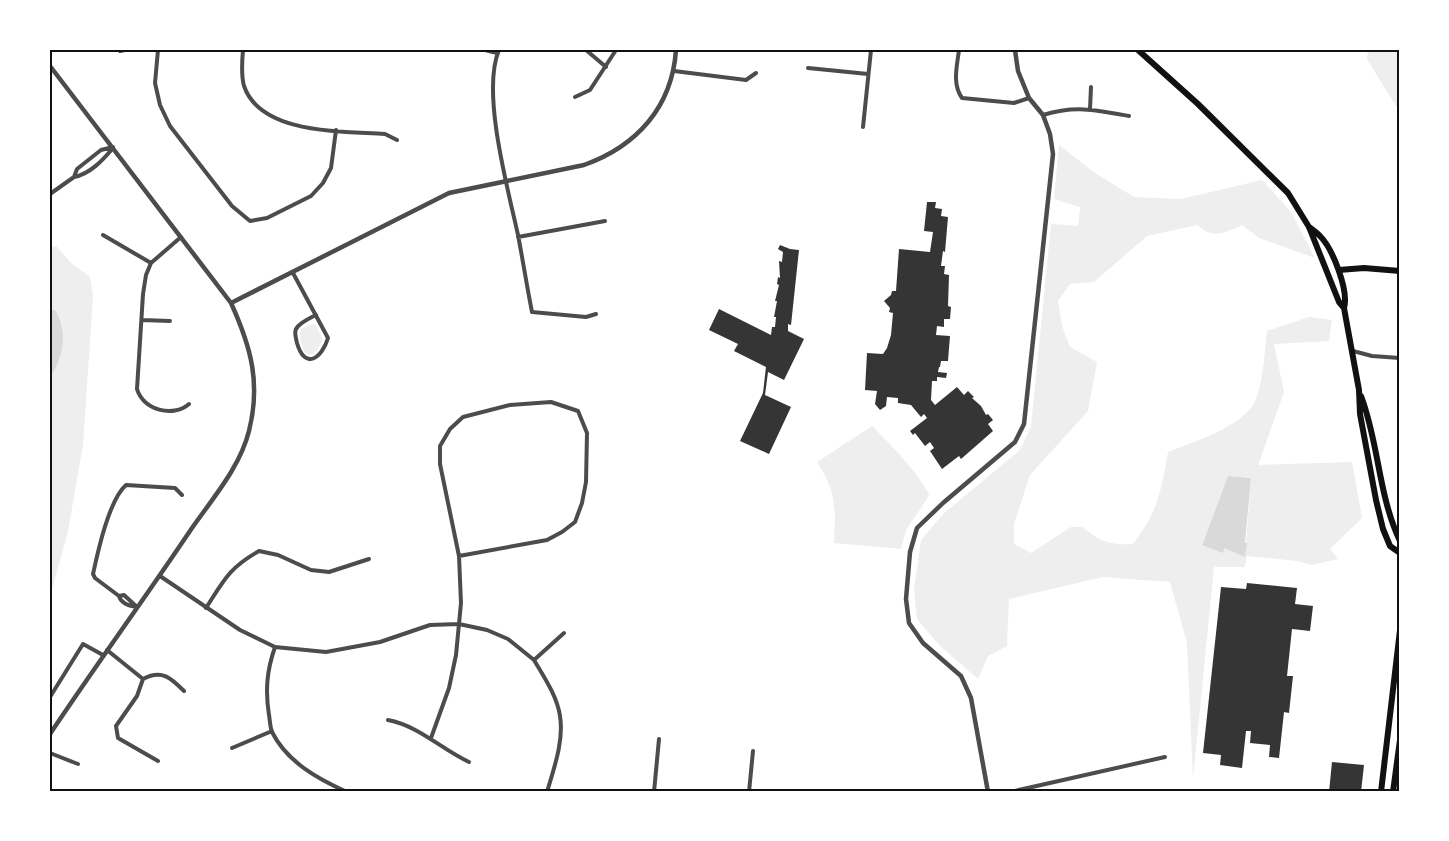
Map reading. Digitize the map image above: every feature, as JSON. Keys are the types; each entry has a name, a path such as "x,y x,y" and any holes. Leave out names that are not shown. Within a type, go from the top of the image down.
{"main road":[{"path":"1138,50 1198,104 1288,193 1309,227 1339,302 1344,308"},
{"path":"1309,227 1322,237 1339,270 1346,300 1344,308 1359,390 1360,414 1383,529 1390,546 1400,553"},
{"path":"1320,250 1339,270"},
{"path":"1339,270 1364,268 1400,271"},
{"path":"1359,390 1370,420 1392,524 1400,541"},
{"path":"1381,792 1400,630"},
{"path":"1393,792 1400,740"}],"street":[{"path":"120,51 125,50"},
{"path":"158,50 155,83 160,105 170,126 232,206 250,221 267,218 311,196 317,190 331,168 336,130"},
{"path":"243,50 244,87 257,106 269,117 288,124 385,134 398,140"},
{"path":"485,50 498,51 493,98 506,180 532,312 586,317 596,314"},
{"path":"586,50 606,67"},
{"path":"575,97 590,90 616,50"},
{"path":"231,303 449,193 584,165 605,158 627,143 660,108 674,71 676,50"},
{"path":"863,127 871,50"},
{"path":"959,50 957,91 962,98 1014,103 1029,98"},
{"path":"987,792 971,698 961,676 923,643 909,623 906,599 910,552 917,528 1014,442 1024,424 1053,154 1044,115 1029,98 1018,71 1015,50"},
{"path":"50,66 231,303 252,359 255,397 249,431 239,457 160,576 50,734"},
{"path":"808,68 868,74"},
{"path":"674,71 746,80 756,73"},
{"path":"1090,109 1091,87"},
{"path":"1044,115 1062,109 1090,109 1129,116"},
{"path":"50,194 74,177 83,176 113,147"},
{"path":"74,177 77,169 101,150 113,147"},
{"path":"518,237 605,222"},
{"path":"103,235 151,263"},
{"path":"181,237 151,263 146,275 137,389 141,399 156,408 180,411 189,404"},
{"path":"293,273 316,315 328,338 316,357 311,360 300,355 295,331 297,327 316,315"},
{"path":"142,320 170,321"},
{"path":"1352,351 1372,356 1400,358"},
{"path":"431,738 449,688 461,603 459,556 440,464 440,446 450,429 463,417 510,405 550,402 578,411 587,433 586,482 575,522 547,540 459,556"},
{"path":"137,608 128,606 119,596 95,578 93,574 101,539 121,489 126,485 175,488 182,495"},
{"path":"206,608 229,573 240,562 259,551 287,559 311,570 329,572 369,559"},
{"path":"160,576 240,630 275,647 326,652 380,642 430,626 459,624 488,630 507,639 534,660 550,688 560,717 559,746 547,792"},
{"path":"534,660 564,633"},
{"path":"50,697 83,644 103,655"},
{"path":"275,647 268,668 266,688 272,731 300,765 315,776 347,792"},
{"path":"107,650 143,679"},
{"path":"158,761 117,738 116,726 137,696 143,679 152,674 171,679 184,692"},
{"path":"388,720 402,723 431,738 451,753 469,762"},
{"path":"232,748 272,731"},
{"path":"654,792 659,739"},
{"path":"749,792 753,751"},
{"path":"50,753 78,764"},
{"path":"1010,792 1165,757"}],"shaded area":[{"path":"1368,50 1399,50 1399,111 1367,59"},
{"path":"1059,145 1095,173 1134,197 1181,199 1262,180 1291,212 1315,258 1259,238 1242,225 1214,234 1197,225 1147,236 1094,282 1070,284 1058,301 1062,326 1070,347 1097,362 1088,411 1030,475 1014,524 1014,544 1031,553 1071,527 1082,527 1106,541 1133,544 1148,521 1157,501 1168,452 1202,439 1237,421 1253,405 1261,380 1267,331 1309,317 1332,320 1329,341 1274,344 1284,392 1258,465 1352,462 1362,518 1330,549 1338,559 1312,565 1298,561 1247,556 1245,567 1214,567 1193,779 1187,643 1170,582 1103,577 1009,599 1007,646 988,656 978,679 939,645 917,619 914,590 921,540 943,514 1020,450 1031,426 1051,224 1078,226 1080,207 1054,199","holes":["1228,476 1251,478 1245,557 1223,547 1202,544"]},
{"path":"56,246 71,263 90,277 93,296 83,445 68,531 50,597 50,247"},
{"path":"50,309 55,310 59,318 63,344 59,361 50,377"},
{"path":"311,324 316,325 323,340 315,353 309,355 300,340 300,332 301,329"},
{"path":"872,426 910,467 929,494 906,530 901,549 834,543 835,514 832,493 817,462"},
{"path":"1228,476 1251,478 1245,557 1224,548 1223,553 1202,545"}],"building":[{"path":"927,202 936,202 935,208 942,209 941,216 948,217 945,252 943,251 941,266 945,266 944,274 949,275 948,306 951,307 950,319 944,319 944,327 937,326 936,335 950,336 948,361 941,361 938,372 947,373 946,378 937,377 937,381 932,381 931,400 935,405 957,387 964,395 968,391 986,415 988,414 993,420 988,424 993,431 961,459 959,456 942,469 930,451 934,448 930,442 925,446 915,433 913,435 910,431 927,418 924,414 921,417 911,405 898,403 898,398 887,397 886,406 880,410 875,404 877,391 865,390 867,353 883,354 891,335 893,313 889,312 890,308 884,301 892,291 896,291 899,249 930,252 933,232 924,231"},
{"path":"780,245 799,250 791,325 788,324 788,331 804,339 784,380 768,372 765,395 791,407 769,454 740,441 763,393 766,367 734,351 738,344 709,330 719,309 771,335 772,327 775,327 777,301 775,301 779,285 777,284 778,277 780,278 779,261 782,262 783,252 778,249"},
{"path":"1247,583 1297,588 1295,604 1313,606 1310,631 1292,629 1287,676 1293,676 1289,713 1284,712 1279,758 1269,757 1270,745 1250,743 1251,731 1246,731 1242,768 1220,765 1221,755 1203,753 1221,587 1246,589"},
{"path":"1332,762 1364,765 1361,792 1329,792"}]}
